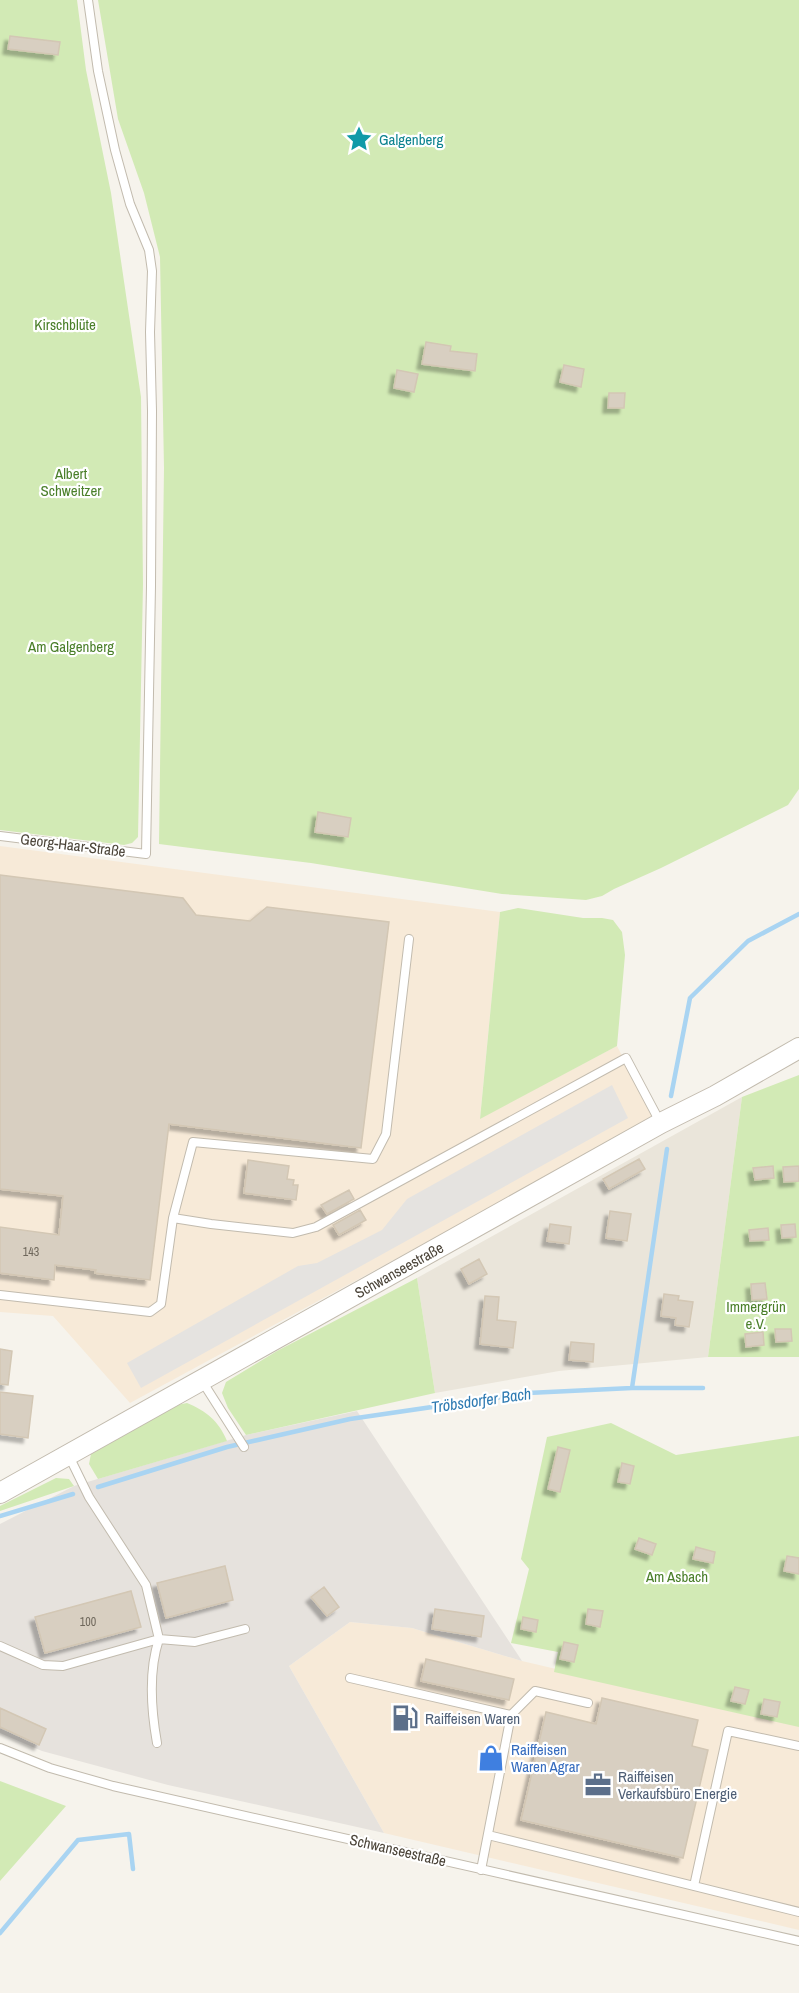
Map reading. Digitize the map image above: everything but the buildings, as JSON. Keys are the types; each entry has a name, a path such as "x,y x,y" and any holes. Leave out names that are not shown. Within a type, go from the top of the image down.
{"street":[{"name":"Schwanseestraße","path":"0,1493 799,1048"}],"lane":[{"name":"Georg-Haar-Straße","path":"0,836 146,854 151,574 152,271 149,250 129,204 115,150 88,0"},
{"path":"0,1295 150,1312 161,1304 173,1218 193,1142 373,1159 386,1134 409,939"},
{"path":"173,1218 293,1233 316,1227 626,1058 661,1123"},
{"path":"201,1380 244,1447"},
{"path":"68,1455 89,1497 146,1585 159,1639 153,1657 152,1672 157,1743"},
{"path":"0,1646 43,1665 63,1666 159,1639 195,1642 245,1629"},
{"path":"350,1678 511,1715"},
{"path":"481,1869 511,1715 535,1691 588,1703"},
{"path":"694,1886 728,1731 799,1746"},
{"name":"Schwanseestraße","path":"0,1748 50,1768 113,1786 799,1941"},
{"path":"488,1835 799,1912"}],"shaded area":[{"path":"0,846 500,912 480,1118 617,1046 654,1119 130,1403 53,1316 0,1312"},
{"path":"612,1085 628,1118 141,1388 127,1363 298,1266 317,1263 382,1230 407,1199"},
{"path":"742,1097 708,1357 559,1371 435,1393 417,1278"},
{"path":"357,1411 522,1661 412,1628 350,1622 289,1666 384,1833 168,1785 42,1751 0,1733 0,1524 74,1486 246,1435"},
{"path":"350,1622 412,1628 522,1661 799,1726 799,1930 384,1833 289,1666"}],"green space":[{"path":"0,0 77,0 86,70 111,193 141,397 143,584 138,837 132,843 124,845 0,830"},
{"path":"98,0 799,0 799,789 788,805 602,896 586,900 502,894 311,863 159,844 164,468 160,257 144,193 118,119"},
{"path":"518,908 613,920 622,932 625,955 617,1046 480,1119 500,912"},
{"name":"Immergrün e.V.","path":"799,1075 799,1357 708,1357 742,1097"},
{"path":"417,1278 435,1393 246,1435 228,1408 222,1393 226,1382 277,1351"},
{"path":"187,1403 211,1418 227,1441 98,1479 89,1464 91,1454 177,1405"},
{"name":"Am Asbach","path":"611,1423 676,1455 799,1436 799,1727 554,1672 558,1652 511,1643 529,1569 521,1559 547,1437"},
{"path":"56,1478 69,1479 74,1486 0,1511 0,1506"},
{"path":"0,1781 66,1806 0,1881"}],"waterway":[{"name":"Tröbsdorfer Bach","path":"671,1096 690,998 748,941 799,914"},
{"name":"Tröbsdorfer Bach","path":"632,1388 667,1149"},
{"name":"Tröbsdorfer Bach","path":"98,1487 227,1447 350,1419 528,1393 632,1388 703,1388"},
{"name":"Tröbsdorfer Bach","path":"0,1516 73,1494"},
{"path":"0,1933 78,1840 129,1834 133,1869"}],"place":[{"name":"Galgenberg","path":"359,139"},
{"name":"Raiffeisen Waren","path":"405,1718"},
{"name":"Raiffeisen Waren Agrar","path":"491,1758"},
{"name":"Raiffeisen Verkaufsbüro Energie","path":"598,1785"}],"park label":[{"name":"Kirschblüte","path":"65,324"},
{"name":"Albert Schweitzer","path":"71,482"},
{"name":"Am Galgenberg","path":"71,646"}]}
